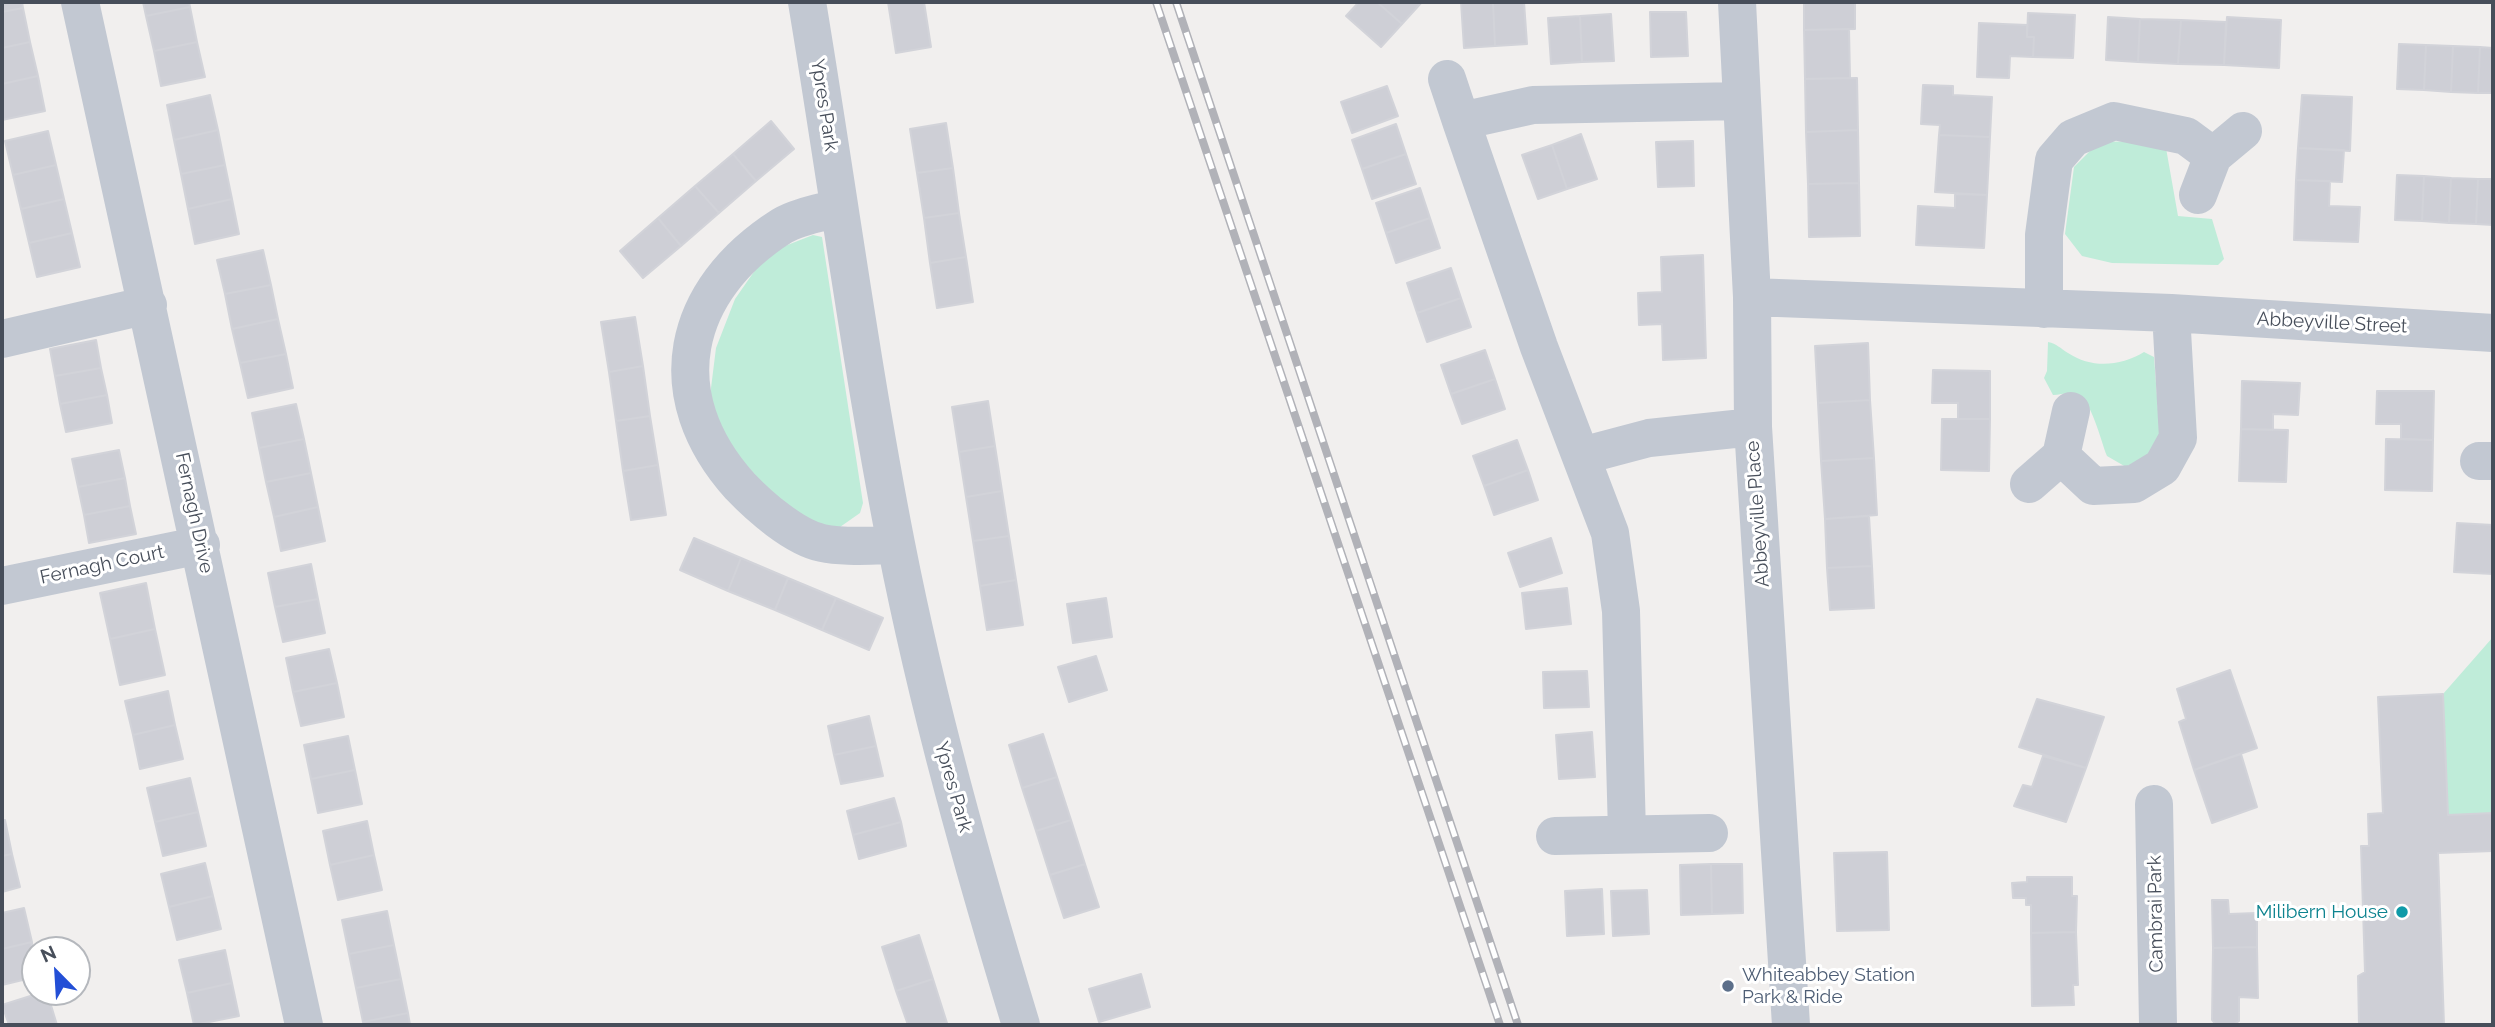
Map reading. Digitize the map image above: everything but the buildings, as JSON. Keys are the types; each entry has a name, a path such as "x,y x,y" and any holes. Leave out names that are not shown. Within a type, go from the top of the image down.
{"street":[{"name":"Fernagh Drive","path":"80,2 304,1025"},
{"name":"Ypres Park","path":"807,2 838,208 896,545 933,716 1021,1025"},
{"name":"Abbeyville Place","path":"1737,2 1752,297 1753,428 1791,1025"},
{"path":"1447,79 1527,315 1610,533 1621,611 1627,833"},
{"path":"1461,121 1533,106 1742,101"},
{"path":"2044,309 2045,234 2054,160 2073,138 2114,121 2186,136 2213,156"},
{"path":"2198,195 2213,156 2243,131"},
{"path":"838,208 784,225 741,258 707,302 689,353 694,410 721,464 764,512 821,543 896,545"},
{"name":"Abbeyville Street","path":"1752,297 2171,313 2493,333"},
{"path":"2,339 148,305"},
{"path":"2060,456 2092,486 2134,484 2162,467 2178,438 2171,313"},
{"path":"2029,484 2060,456 2071,411"},
{"path":"1581,456 1649,438 1753,428"},
{"name":"Fernagh Court","path":"2,586 201,545"},
{"name":"Cambrai Park","path":"2154,803 2158,1025"},
{"path":"1555,836 1709,833"}],"green space":[{"path":"2144,141 2166,148 2178,216 2212,219 2224,259 2218,265 2112,263 2082,256 2065,234 2074,167 2099,142"},
{"path":"813,235 822,237 863,503 860,513 840,527 813,525 787,510 726,443 710,396 716,348 735,299 767,253"},
{"path":"2048,342 2087,362 2116,363 2144,352 2154,357 2160,436 2153,452 2126,467 2107,456 2086,403 2076,394 2053,395 2044,378 2047,371"},
{"path":"2493,637 2493,813 2448,815 2443,694"}],"railway":[{"path":"1156,2 1500,1025"},
{"path":"1176,2 1518,1025"}],"place":[{"name":"Milibern House","path":"2402,912"},
{"name":"Whiteabbey Station Park & Ride","path":"1728,986"}]}
